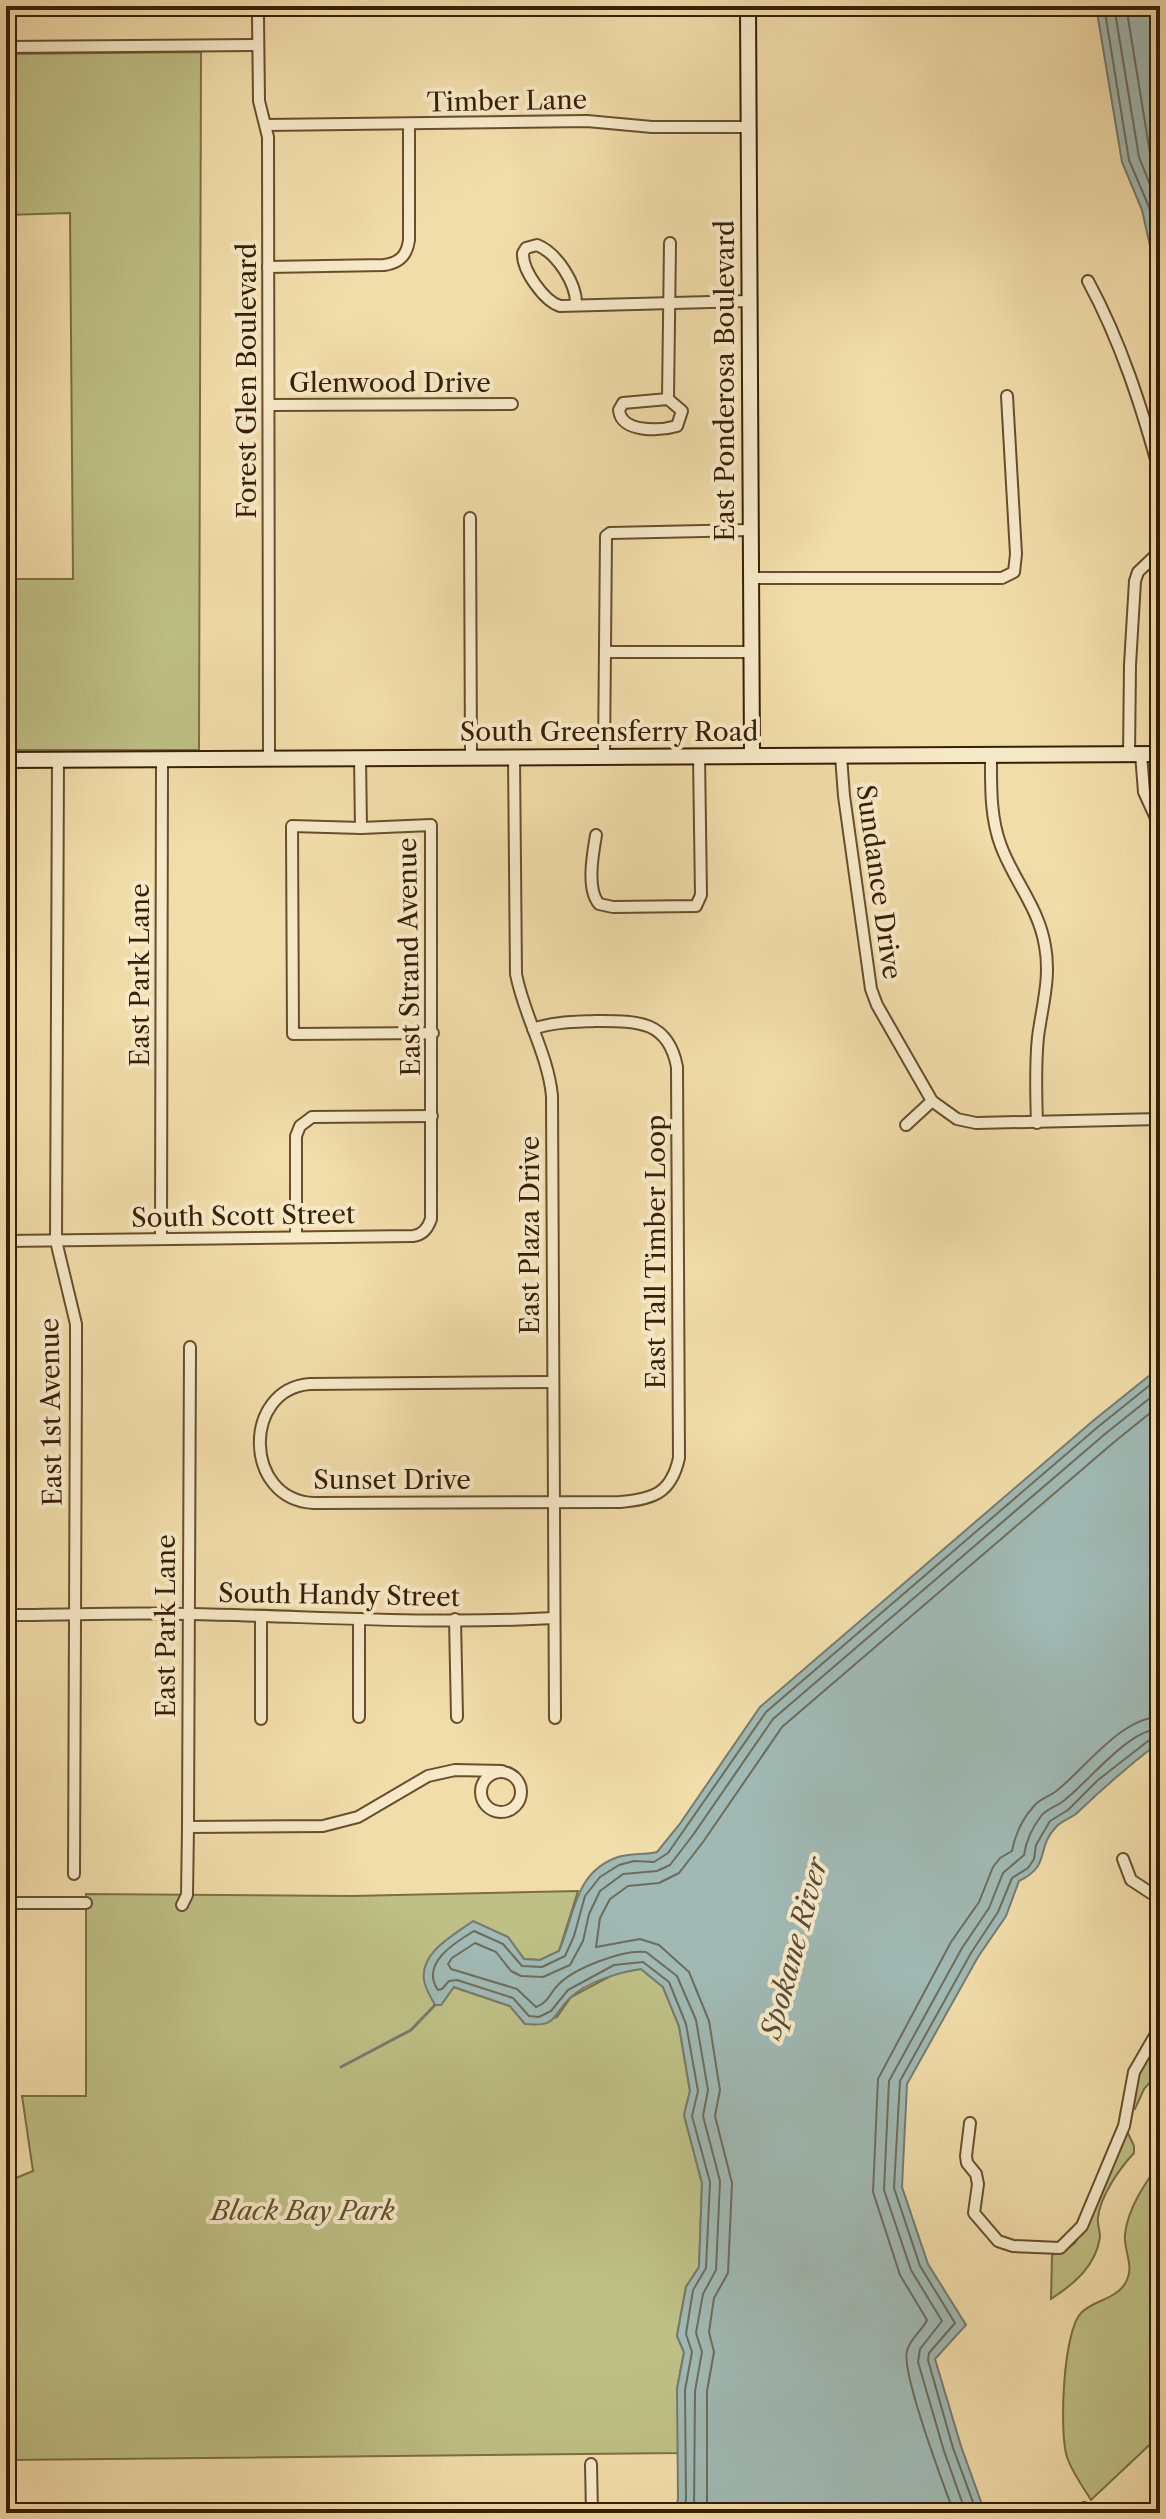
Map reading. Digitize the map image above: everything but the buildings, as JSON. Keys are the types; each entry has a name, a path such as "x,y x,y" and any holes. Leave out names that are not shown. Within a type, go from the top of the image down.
{"street":[{"name":"Forest Glen Boulevard","path":"261,6 258,17 259,101 268,137 269,757"},
{"name":"East Ponderosa Boulevard","path":"748,6 752,755"},
{"path":"6,47 258,45"},
{"name":"Timber Lane","path":"266,125 587,121 652,127 748,127"},
{"path":"268,267 384,265 400,260 406,254 409,240 409,124"},
{"path":"668,399 670,243"},
{"path":"576,305 574,286 550,253 537,245 526,248 522,259 525,265 547,297 560,306 748,301"},
{"path":"1088,281 1110,321 1132,389 1140,404 1160,474"},
{"path":"751,578 1002,578 1014,572 1016,554 1007,396"},
{"path":"668,399 682,411 677,426 668,429 632,427 619,417 623,403 668,399"},
{"name":"Glenwood Drive","path":"269,405 512,404"},
{"path":"470,518 471,757"},
{"path":"604,756 606,536 613,533 750,530"},
{"path":"1160,551 1138,572 1135,581 1130,665 1135,754 1144,792 1160,827"},
{"path":"605,652 751,652"},
{"name":"South Greensferry Road","path":"6,760 1160,754"},
{"path":"991,755 992,802 997,836 1032,905 1045,944 1047,986 1037,1052 1037,1123"},
{"path":"596,835 593,891 599,904 613,907 696,906 701,895 699,756"},
{"name":"Sundance Drive","path":"841,756 871,989 932,1101 957,1119 970,1122 1160,1119"},
{"name":"East Strand Avenue","path":"360,757 361,828 431,825 433,1033 431,1219 427,1228"},
{"name":"East Plaza Drive","path":"514,757 516,974 519,993 548,1071 552,1096 555,1718"},
{"name":"East 1st Avenue","path":"58,759 56,1241 76,1324 74,1874"},
{"name":"East Park Lane","path":"161,1238 162,759"},
{"path":"361,828 292,826 293,1034 433,1033"},
{"name":"East Tall Timber Loop","path":"533,1029 575,1022 636,1021 661,1034 674,1051 677,1067 679,1458 676,1470 660,1493 643,1500 553,1501"},
{"path":"906,1125 932,1101"},
{"path":"296,1237 296,1136 304,1121 312,1117 432,1116"},
{"name":"South Scott Street","path":"6,1241 413,1236 427,1228"},
{"name":"East Park Lane","path":"182,1905 187,1895 188,1827 190,1347"},
{"name":"Sunset Drive","path":"552,1382 303,1385 286,1391 273,1402 263,1421 261,1436 262,1462 266,1474 281,1493 297,1501 553,1501"},
{"name":"South Handy Street","path":"6,1615 554,1618"},
{"path":"261,1617 261,1719"},
{"path":"359,1619 359,1717"},
{"path":"455,1619 457,1717"},
{"path":"188,1827 332,1825 367,1813 428,1776 455,1770 509,1773 519,1781 522,1794 516,1806 497,1812 486,1805 471,1776 455,1770"},
{"path":"481,1793 489,1775 502,1771"},
{"path":"1123,1859 1131,1880 1160,1899"},
{"path":"6,1903 86,1903"},
{"path":"970,2123 966,2156 978,2184 974,2213 998,2241 1013,2246 1060,2248 1082,2226 1124,2126 1134,2072 1160,2027"},
{"path":"591,2464 592,2513"}],"green space":[{"path":"201,52 199,750 6,750 6,579 73,579 70,213 6,215 6,54"},
{"name":"Black Bay Park","path":"578,1891 559,1951 540,1960 524,1959 508,1937 473,1922 441,2005 453,1987 510,2006 525,2024 557,2017 571,1997 616,1973 641,1969 663,1987 679,2026 690,2091 684,2115 702,2183 699,2267 686,2287 677,2336 684,2352 677,2389 679,2453 6,2460 6,2182 33,2171 22,2096 86,2096 86,1894 352,1896"},
{"path":"1160,2030 1160,2071 1144,2089 1135,2109 1131,2110 1133,2082"},
{"path":"1126,2129 1134,2153 1117,2174 1102,2201 1098,2220 1100,2237 1094,2257 1076,2280 1051,2299 1052,2255 1075,2243"},
{"path":"1160,2163 1160,2435 1091,2500 1072,2468 1065,2445 1064,2383 1070,2340 1081,2313 1116,2293 1126,2282 1129,2270 1125,2240 1127,2224 1138,2196"}],"water":[{"path":"1096,6 1160,6 1160,291 1142,210 1122,162"},
{"name":"Spokane River","path":"1160,1367 1160,1747 1153,1747 1143,1755 1050,1835 1040,1863 1019,1881 1006,1916 978,1957 907,2084 902,2187 928,2264 966,2325 935,2359 985,2513 675,2513 678,2499 677,2389 684,2352 677,2336 686,2287 699,2267 702,2183 684,2115 690,2091 679,2026 663,1987 641,1969 623,1973 577,1992 549,2022 525,2024 510,2006 454,1987 441,2005 435,2005 424,1980 427,1961 448,1938 473,1921 508,1937 524,1959 540,1960 559,1951 578,1896 592,1873 618,1857 657,1852 760,1707"}],"waterway":[{"path":"341,2067 411,2030 435,2005"}]}
